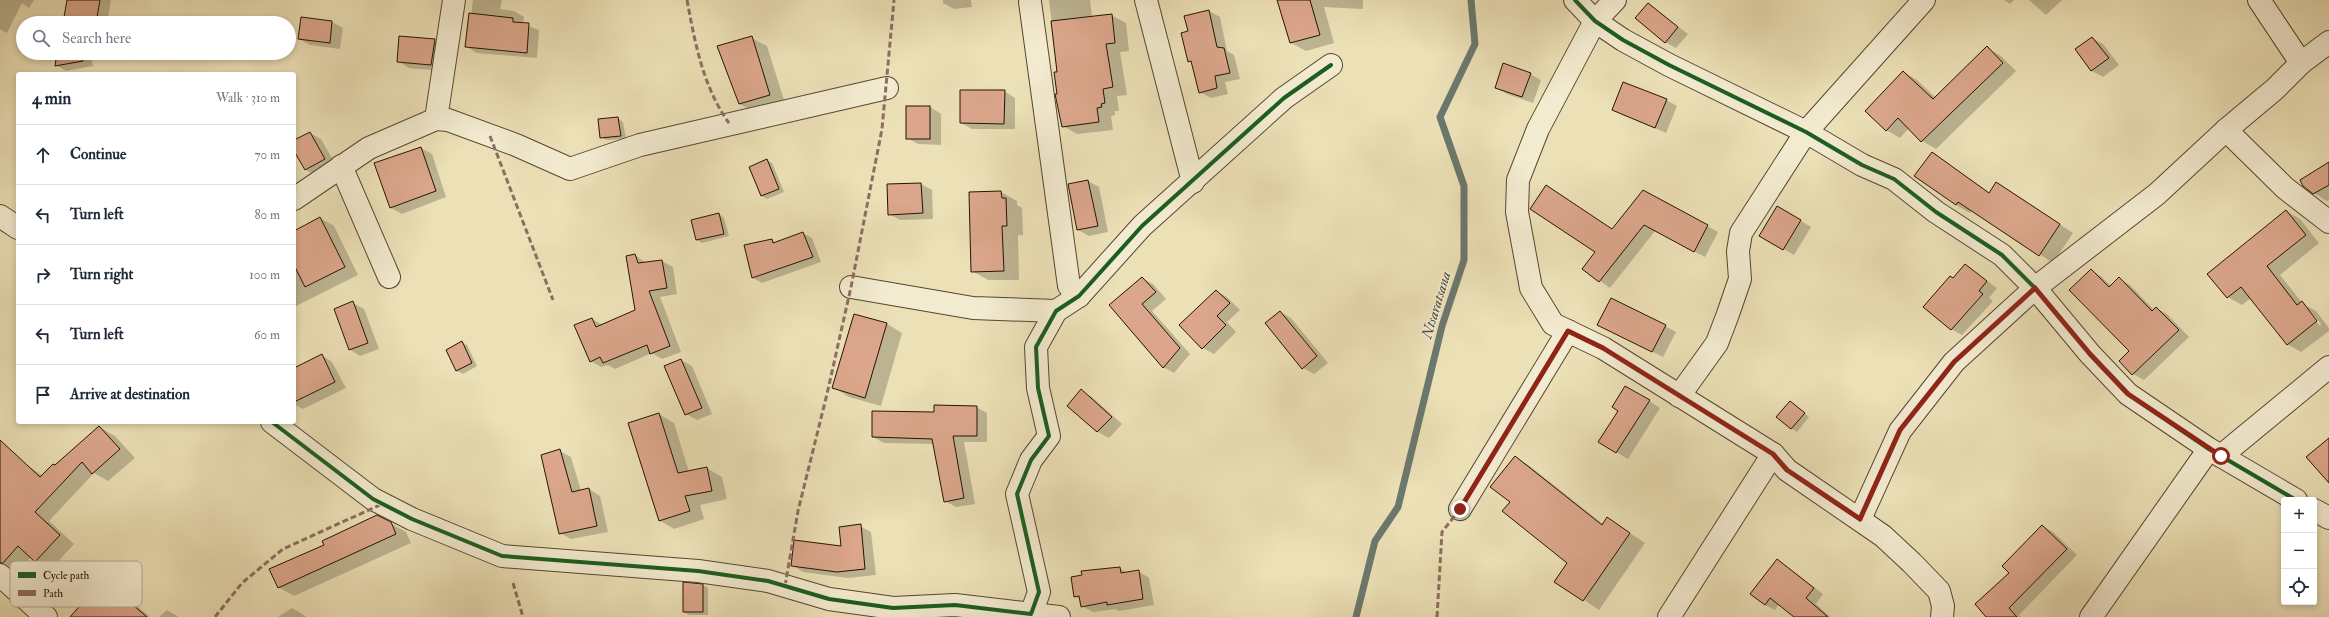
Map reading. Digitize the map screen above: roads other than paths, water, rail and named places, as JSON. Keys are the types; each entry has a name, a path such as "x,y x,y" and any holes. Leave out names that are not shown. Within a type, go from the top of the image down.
{"street":[{"path":"436,119 454,0"},
{"path":"1146,0 1192,182"},
{"path":"1575,0 1595,21 1623,40 1669,65 1806,132 1862,165 1894,179 1936,212 2002,255 2035,288 2090,354 2128,394 2215,452 2291,497"},
{"path":"1615,0 1595,21 1538,129 1518,180 1517,212 1531,288 1554,324 1603,348 1773,454 1787,470 1860,519 1901,552 1939,591 1943,606 1942,617"},
{"path":"1679,396 1717,343 1726,321 1740,279 1738,251 1741,233 1806,132 1924,0"},
{"path":"2259,0 2301,63"},
{"path":"1030,2 1069,286 1079,296"},
{"path":"1860,519 1900,430 1954,362 2035,288 2157,194 2226,130 2275,89 2301,63 2329,42"},
{"path":"1031,614 1039,592 1017,494 1031,460 1049,436 1038,388 1036,347 1056,311 1079,296 1142,226 1284,98 1331,64"},
{"path":"296,198 369,148 436,119 448,120 516,145 570,169 640,145 887,88"},
{"path":"2226,130 2285,188 2329,222"},
{"path":"341,166 389,277"},
{"path":"0,216 16,227"},
{"path":"851,287 973,308 1056,311"},
{"path":"1460,509 1568,331"},
{"path":"2091,617 2215,452 2329,367"},
{"path":"275,424 373,499 412,518 502,556 706,572 768,580 829,599 902,613 956,605 1059,617"},
{"path":"1669,617 1773,454"},
{"path":"2317,512 2329,518"},
{"path":"0,575 10,584"},
{"path":"35,607 46,617"}],"waterway":[{"name":"Ntsaratsana","path":"1356,617 1375,541 1398,507 1442,326 1464,260 1464,186 1440,117 1475,44 1471,0"}]}
